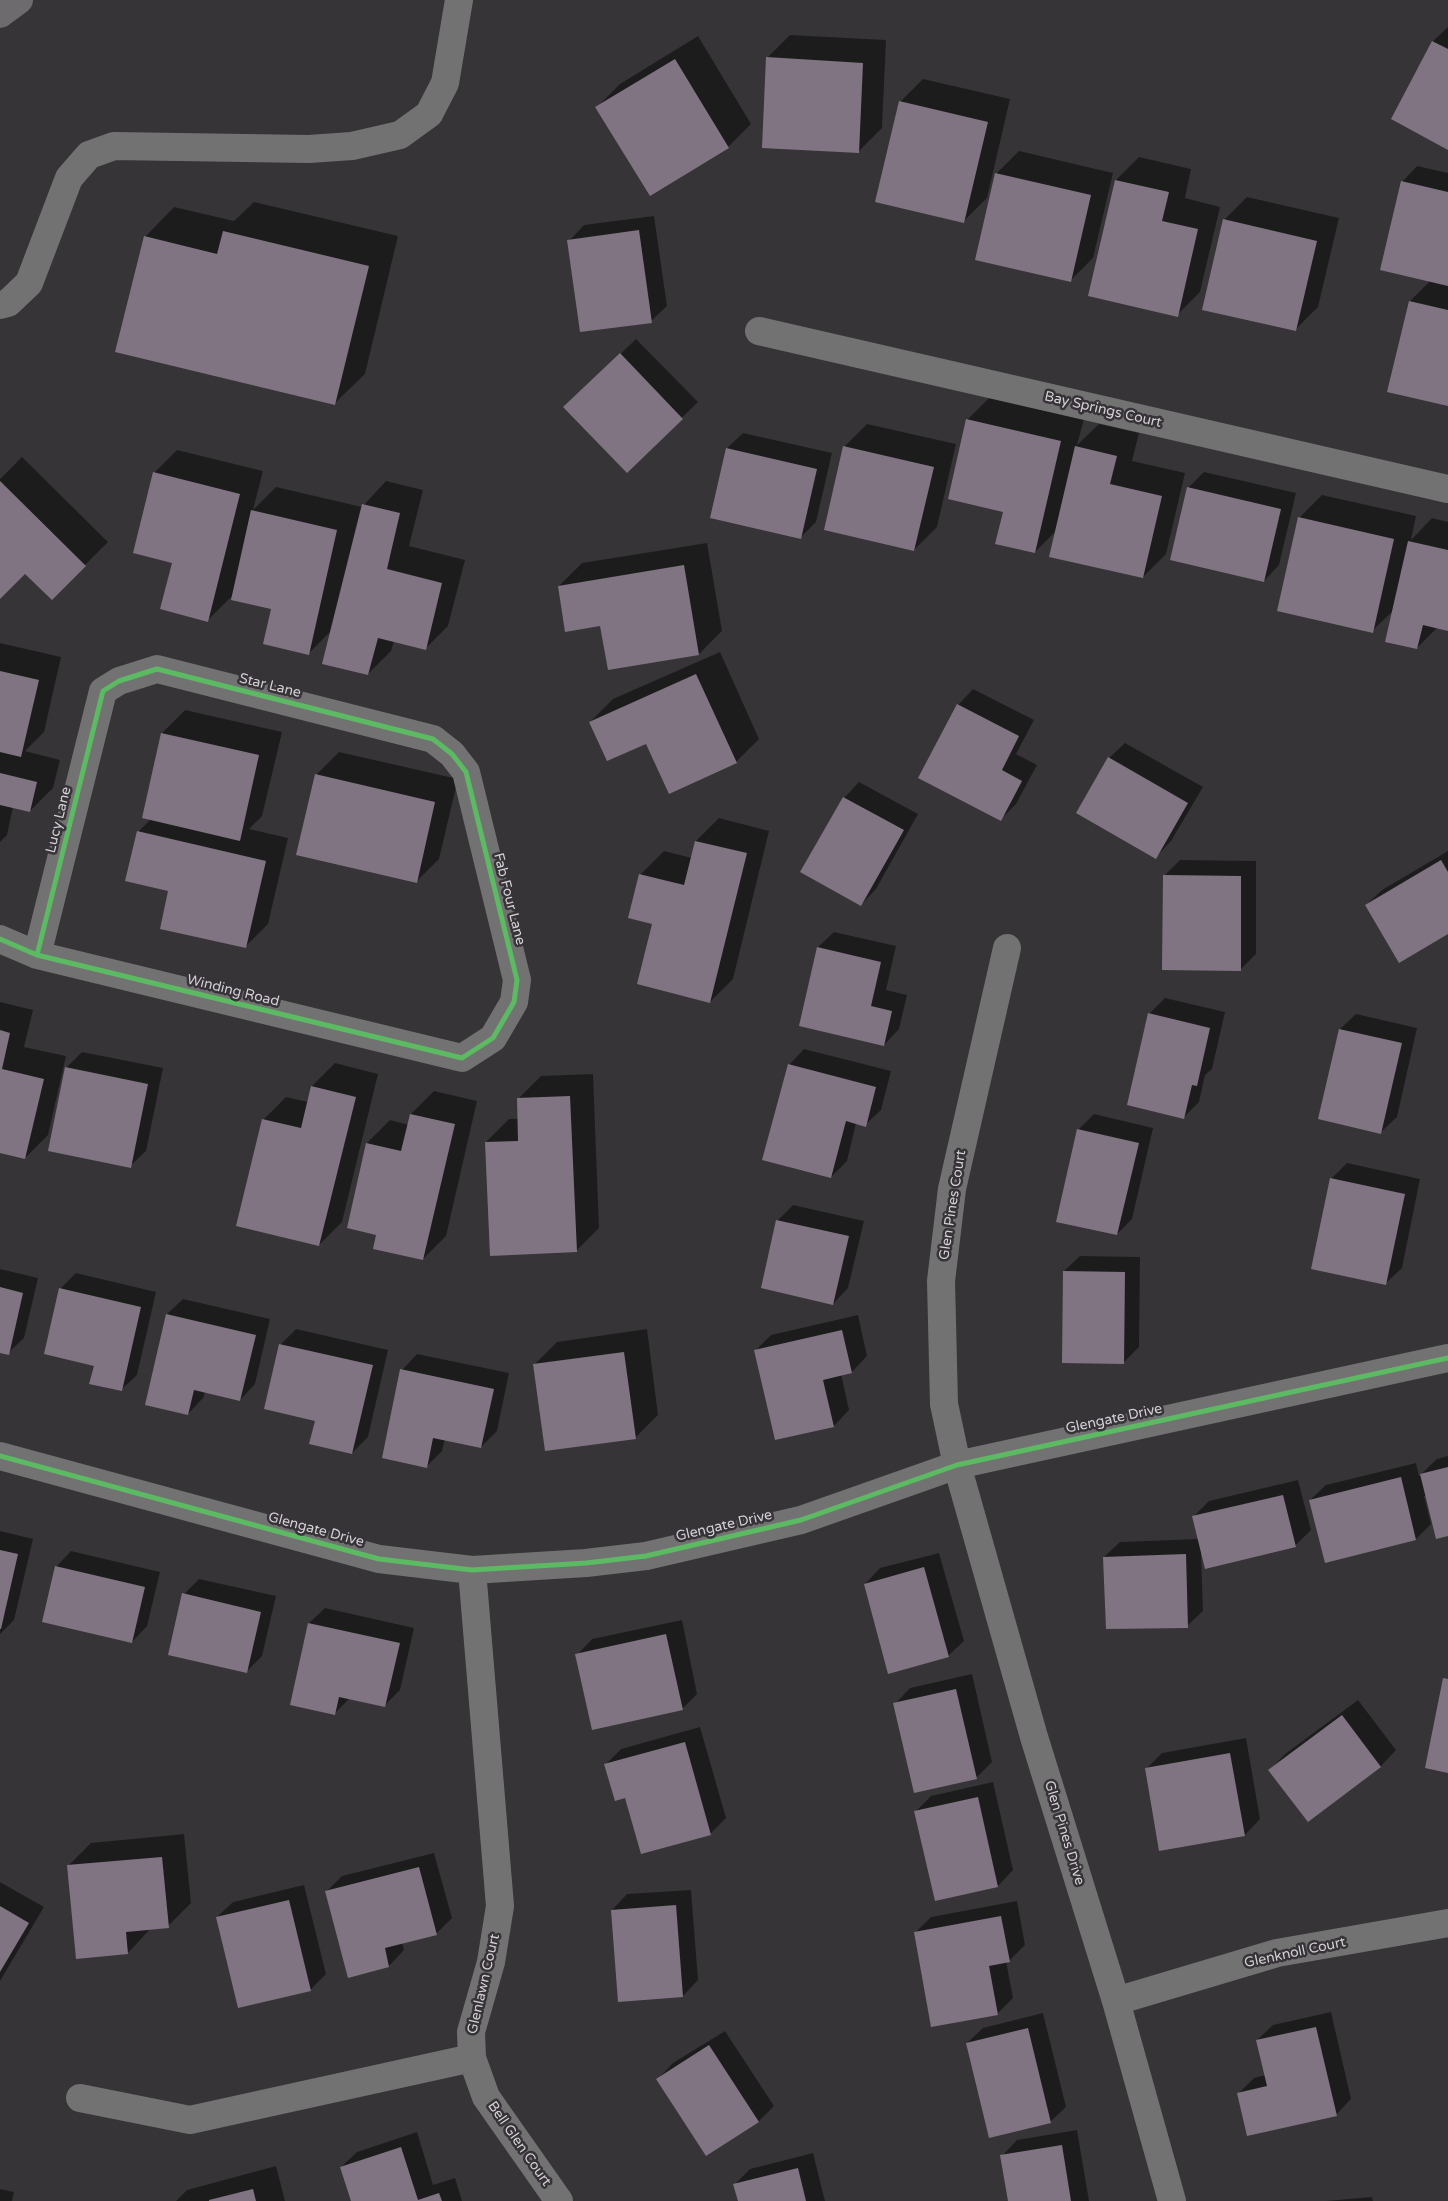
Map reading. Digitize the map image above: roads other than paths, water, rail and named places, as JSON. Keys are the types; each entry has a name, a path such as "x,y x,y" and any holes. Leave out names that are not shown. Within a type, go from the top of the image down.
{"main road":[{"path":"0,14 19,0"}],"street":[{"path":"0,304 8,303 29,283 69,178 89,155 114,146 309,148 352,146 400,134 429,114 445,83 459,0"},
{"name":"Bay Springs Court","path":"759,331 1448,489"},
{"name":"Star Lane","path":"103,690 119,680 157,669 433,739"},
{"name":"Lucy Lane","path":"37,955 103,690"},
{"name":"Fab Four Lane","path":"433,739 452,754 466,772 517,980 514,1002 493,1038 462,1058"},
{"name":"Winding Road","path":"0,939 37,955 462,1058"},
{"name":"Glen Pines Court","path":"957,1465 944,1404 941,1281 952,1189 1006,948"},
{"name":"Glengate Drive","path":"0,1456 379,1559 472,1570 586,1563 646,1556 801,1520 957,1465 1448,1358"},
{"name":"Glen Pines Drive","path":"957,1465 1034,1737 1116,2001 1172,2201"},
{"name":"Glenlawn Court","path":"472,1570 500,1906 491,1962 471,2032 472,2058"},
{"name":"Glenknoll Court","path":"1116,2001 1277,1954 1448,1923"},
{"path":"80,2098 190,2120 472,2058"},
{"name":"Bell Glen Court","path":"472,2058 486,2097 559,2201"}]}
